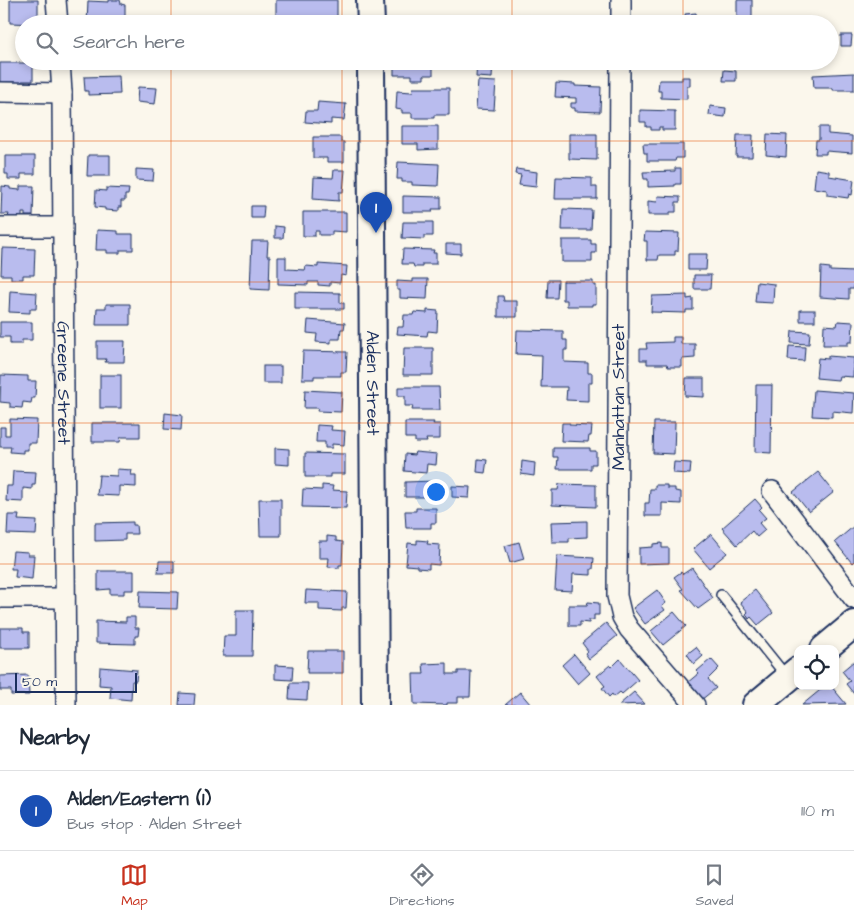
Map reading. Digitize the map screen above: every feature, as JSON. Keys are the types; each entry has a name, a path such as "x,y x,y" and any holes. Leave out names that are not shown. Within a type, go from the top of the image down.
{"main road":[{"path":"370,0 370,15"},
{"name":"Alden Street","path":"371,70 375,705"},
{"path":"829,645 854,624"},
{"path":"756,705 793,674"}],"street":[{"path":"56,0 57,15"},
{"path":"620,15 621,0"},
{"name":"Greene Street","path":"61,70 66,705"},
{"name":"Manhattan Street","path":"620,70 617,596 622,617 629,629 695,705"},
{"path":"0,92 62,93"},
{"path":"0,227 63,227"},
{"path":"772,491 854,600"},
{"path":"0,598 65,598"}],"lane":[{"path":"721,595 793,674"}],"building":[{"path":"10,0 38,0 38,15 15,15 15,23 10,23"},
{"path":"109,0 120,0 121,4 125,5 125,15 87,15 88,1 109,2"},
{"path":"276,0 337,0 337,15 276,15"},
{"path":"737,0 752,0 752,15 737,15"},
{"path":"696,13 696,15 685,15"},
{"path":"841,35 852,35 851,46 841,46"},
{"path":"0,63 15,63 15,70 33,70 33,81 22,81 21,84 0,82"},
{"path":"394,70 433,70 433,75 424,75 424,79 412,79 412,75 394,75"},
{"path":"476,70 492,70 492,78 476,77"},
{"path":"724,70 736,71 736,81 723,81"},
{"path":"854,73 854,90 814,88 813,75"},
{"path":"119,76 120,94 88,95 88,91 85,91 84,77"},
{"path":"682,77 690,77 690,86 687,86 687,99 661,98 661,91 658,91 659,80 682,80"},
{"path":"478,81 496,82 494,110 476,109"},
{"path":"556,83 601,87 600,112 575,111 575,108 571,108 571,103 576,103 576,98 555,97"},
{"path":"138,87 157,88 155,104 137,102"},
{"path":"413,88 449,88 449,115 434,115 434,118 412,118 412,113 402,113 402,110 396,109 397,91 412,92"},
{"path":"318,102 346,104 344,120 331,119 331,124 305,122 306,111 317,111"},
{"path":"710,106 726,108 725,117 709,115"},
{"path":"640,110 675,111 675,130 662,130 662,127 659,127 659,130 651,130 651,127 646,127 646,122 640,122"},
{"path":"402,126 438,126 438,149 418,150 418,144 402,144"},
{"path":"819,127 828,127 828,134 852,136 852,153 826,151 826,154 815,154 816,140 819,140"},
{"path":"569,134 597,134 597,160 569,159"},
{"path":"767,134 787,135 786,157 766,155"},
{"path":"737,135 753,135 752,157 736,157"},
{"path":"313,137 341,137 341,142 344,142 344,162 327,162 327,158 313,158"},
{"path":"643,144 683,144 683,158 676,158 675,161 647,161 647,153 644,153"},
{"path":"88,155 110,155 110,176 87,176"},
{"path":"5,156 35,156 35,174 21,174 21,179 8,179 8,174 5,174"},
{"path":"398,162 439,164 438,186 412,185 412,182 402,182 402,179 397,179"},
{"path":"675,168 681,168 681,184 648,187 648,179 644,179 643,172 675,171"},
{"path":"136,169 154,170 153,181 136,180"},
{"path":"516,169 537,172 536,187 519,185 521,175 515,174"},
{"path":"816,169 829,171 829,176 854,180 852,195 849,194 848,198 827,195 827,190 814,188"},
{"path":"334,170 345,170 343,192 339,192 339,201 313,199 314,177 333,178"},
{"path":"556,177 592,178 592,187 597,187 597,199 555,199"},
{"path":"2,186 20,190 20,186 34,186 33,216 25,216 25,213 22,213 22,218 8,217 9,214 1,214"},
{"path":"106,188 129,189 128,195 125,195 125,201 121,201 121,207 118,207 118,211 95,207 96,190 106,191"},
{"path":"403,196 441,197 441,209 432,209 433,212 403,212"},
{"path":"658,196 680,197 680,202 676,202 676,212 670,212 670,215 648,215 648,201 657,202"},
{"path":"251,206 264,206 263,218 251,218"},
{"path":"563,209 592,210 591,230 562,230"},
{"path":"303,212 346,212 346,232 332,231 332,235 319,235 319,231 315,231 315,236 303,236"},
{"path":"403,222 433,222 433,236 424,236 424,239 402,238"},
{"path":"275,226 284,227 283,238 275,238"},
{"path":"97,230 118,231 118,234 133,234 133,250 107,253 107,250 96,250"},
{"path":"645,232 679,233 678,251 675,251 675,255 659,255 658,260 647,260 647,241 644,241"},
{"path":"562,240 591,240 591,244 596,244 596,253 592,253 592,262 562,262"},
{"path":"252,241 268,241 267,256 270,256 269,290 250,289"},
{"path":"446,244 461,244 461,254 446,253"},
{"path":"2,248 35,249 34,275 23,275 23,279 11,279 11,275 1,275"},
{"path":"403,249 434,250 433,253 436,253 436,264 422,264 422,267 414,267 413,264 402,264"},
{"path":"688,254 707,254 706,270 688,270"},
{"path":"278,257 286,257 286,269 305,270 306,266 318,267 318,264 347,266 346,276 341,275 340,283 330,282 330,286 318,285 318,282 308,282 308,285 278,284"},
{"path":"821,267 830,268 830,271 854,272 854,289 849,289 849,299 820,297"},
{"path":"694,275 711,275 710,289 694,289"},
{"path":"413,279 428,279 427,299 400,298 400,290 397,290 397,281 413,282"},
{"path":"548,280 558,280 557,298 547,298"},
{"path":"563,281 593,281 593,285 596,285 596,304 592,304 592,306 567,306 567,300 563,300"},
{"path":"757,282 774,284 773,303 755,302"},
{"path":"10,291 37,293 36,309 30,309 30,313 9,312"},
{"path":"295,292 340,293 340,303 344,303 344,309 295,309"},
{"path":"687,295 687,299 693,298 693,310 686,310 686,313 651,312 652,296"},
{"path":"498,296 503,296 504,301 517,301 517,317 498,317"},
{"path":"106,304 130,304 130,325 96,325 97,308 106,308"},
{"path":"427,310 438,311 437,332 428,331 427,336 397,334 398,327 403,327 404,315 413,315 414,312 427,313"},
{"path":"800,310 815,310 815,321 800,321"},
{"path":"308,320 345,323 344,329 341,329 340,339 331,339 331,343 316,342 317,334 307,333"},
{"path":"838,321 853,322 852,342 848,342 848,345 823,345 824,325 837,326"},
{"path":"0,322 32,322 32,340 22,340 22,344 10,344 10,337 0,337"},
{"path":"517,330 563,331 563,340 567,340 567,350 564,350 564,362 588,363 588,373 592,373 592,383 588,383 588,401 566,400 567,387 541,387 542,355 516,354"},
{"path":"792,331 810,332 809,344 791,343"},
{"path":"673,337 681,337 681,344 695,344 695,358 682,359 682,367 668,367 667,364 647,364 647,360 640,360 640,349 647,349 646,343 673,342"},
{"path":"97,341 125,341 124,362 105,362 106,359 97,359"},
{"path":"789,346 805,347 804,361 788,360"},
{"path":"404,348 433,348 433,375 403,375"},
{"path":"303,351 347,352 346,372 341,372 341,376 314,376 314,379 302,379"},
{"path":"828,356 854,358 853,377 839,376 838,380 816,378 818,358 828,359"},
{"path":"263,366 281,366 281,383 263,383"},
{"path":"1,375 28,376 28,381 36,381 35,398 32,398 31,403 23,402 22,408 10,407 10,403 0,402"},
{"path":"100,375 121,375 121,408 100,408"},
{"path":"686,378 704,378 704,397 685,396"},
{"path":"756,385 772,385 771,453 755,452"},
{"path":"398,387 439,387 440,410 412,410 413,406 405,406 405,396 398,396"},
{"path":"305,390 342,392 341,412 317,411 318,408 304,408"},
{"path":"814,390 854,393 853,413 832,411 832,417 812,416"},
{"path":"165,413 182,415 181,430 164,429"},
{"path":"10,419 37,420 36,443 28,443 28,450 23,450 23,453 10,452 11,447 0,447 0,427 5,427 5,435 10,435"},
{"path":"405,422 434,422 433,424 440,424 440,439 426,439 427,442 415,442 415,438 405,438"},
{"path":"654,422 675,422 674,454 653,453"},
{"path":"92,423 140,423 140,437 121,437 120,442 92,442"},
{"path":"562,423 592,426 588,442 561,441"},
{"path":"317,425 332,426 331,430 345,431 344,445 332,444 332,448 325,448 325,442 316,442"},
{"path":"275,448 289,449 289,465 275,464"},
{"path":"553,448 590,448 590,451 596,451 596,464 591,464 591,469 557,469 558,457 553,457"},
{"path":"415,452 437,454 436,465 427,464 426,473 404,471 405,454 414,455"},
{"path":"305,453 345,454 345,474 330,474 330,477 305,477"},
{"path":"478,459 487,460 485,473 477,472"},
{"path":"522,461 535,463 534,476 521,474"},
{"path":"674,462 691,463 690,474 673,473"},
{"path":"117,469 132,470 131,475 136,475 136,487 119,486 119,496 97,495 99,475 117,476"},
{"path":"13,471 36,472 35,485 32,485 32,489 23,488 23,502 6,501 7,486 12,486"},
{"path":"818,472 834,492 809,512 793,492"},
{"path":"435,481 435,497 405,497 405,482"},
{"path":"559,484 596,485 596,507 552,505 552,490 558,490"},
{"path":"322,485 333,486 332,490 347,491 346,508 302,507 303,489 322,490"},
{"path":"655,485 667,485 667,488 675,488 675,491 681,492 681,504 662,503 662,516 645,516 645,503 649,503 650,489 655,489"},
{"path":"452,486 470,487 469,498 452,497"},
{"path":"259,499 281,499 281,536 260,536"},
{"path":"755,499 762,507 759,510 766,518 759,523 765,530 757,537 752,531 737,545 722,528"},
{"path":"416,508 436,508 436,523 431,523 431,528 406,528 405,511 416,511"},
{"path":"8,515 19,515 18,520 37,521 36,535 7,534"},
{"path":"587,521 587,537 569,538 569,542 552,542 551,522"},
{"path":"133,522 133,525 136,525 137,534 125,534 125,540 95,541 95,523"},
{"path":"854,526 854,561 852,563 835,542"},
{"path":"711,534 727,553 709,568 693,549"},
{"path":"327,536 336,537 336,541 343,542 342,565 339,565 339,568 328,567 329,558 319,558 319,541 327,541"},
{"path":"417,540 428,541 427,544 440,545 439,565 429,564 429,569 406,565 408,543 417,544"},
{"path":"519,542 524,559 510,563 505,546"},
{"path":"662,543 662,548 669,548 669,563 639,564 639,548 653,547 653,544"},
{"path":"13,551 28,552 28,555 34,555 32,579 15,577 16,569 11,569"},
{"path":"557,556 594,558 591,575 573,574 572,591 555,590"},
{"path":"159,561 174,561 174,573 158,573"},
{"path":"692,568 713,598 698,609 681,590 683,589 674,577"},
{"path":"98,571 134,571 134,590 124,590 124,594 110,594 110,589 98,590"},
{"path":"306,590 347,592 346,608 342,608 342,611 319,610 319,603 305,603"},
{"path":"657,590 666,603 662,606 665,610 645,624 633,608"},
{"path":"755,590 773,613 758,625 751,617 749,619 746,614 748,612 740,602"},
{"path":"140,591 178,592 177,609 139,608"},
{"path":"588,602 599,603 599,615 594,615 594,620 589,620 589,623 580,622 580,626 569,626 569,605 587,605"},
{"path":"236,610 253,610 252,656 223,656 224,636 236,636"},
{"path":"674,612 686,626 663,645 651,631"},
{"path":"126,617 135,617 135,628 139,628 138,636 135,636 135,644 96,643 96,621 126,622"},
{"path":"606,623 617,636 589,659 585,653 588,651 582,643"},
{"path":"0,628 23,628 23,632 29,632 29,648 0,648"},
{"path":"696,647 703,656 694,664 687,654"},
{"path":"308,651 343,651 343,673 307,673"},
{"path":"574,654 590,673 578,684 562,665"},
{"path":"620,659 638,680 622,694 620,692 614,697 612,694 609,697 602,688 605,686 597,676 610,665 612,667"},
{"path":"711,659 719,668 708,679 716,688 701,700 687,683"},
{"path":"854,661 854,694 846,684 850,681 842,671"},
{"path":"447,663 447,674 458,674 458,671 471,671 470,697 458,697 458,703 447,703 447,705 414,704 413,674 424,674 423,664"},
{"path":"275,665 293,666 292,680 275,679"},
{"path":"100,667 137,670 136,681 132,681 131,700 110,698 111,686 99,685"},
{"path":"28,675 29,695 11,695 11,690 0,690 0,676"},
{"path":"290,683 308,683 307,700 289,699"},
{"path":"820,690 834,690 846,704 802,705"},
{"path":"520,692 531,705 505,705"},
{"path":"634,692 645,704 619,705"},
{"path":"180,693 195,694 194,705 179,705"}],"place":[{"name":"Alden/Eastern (1)","path":"376,233"}]}
